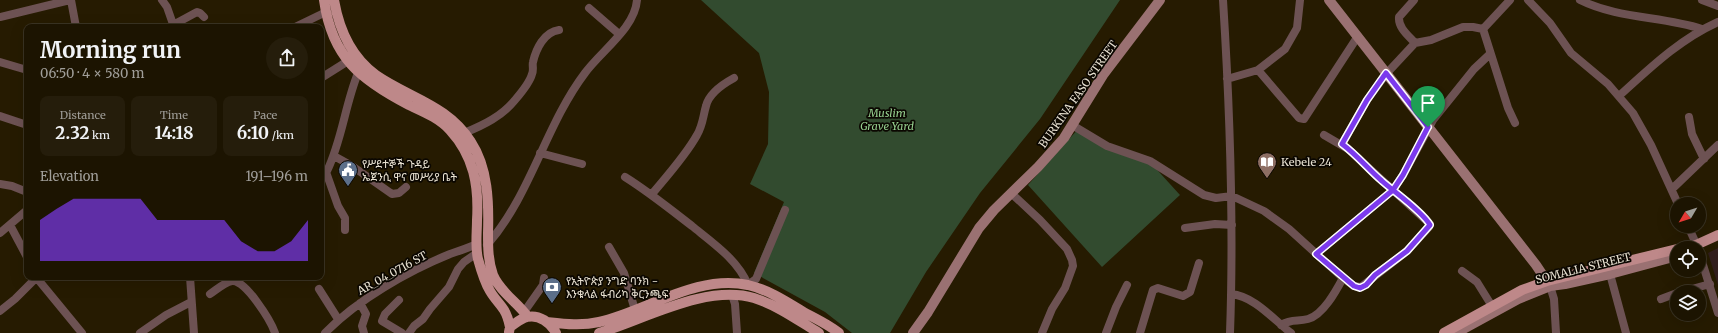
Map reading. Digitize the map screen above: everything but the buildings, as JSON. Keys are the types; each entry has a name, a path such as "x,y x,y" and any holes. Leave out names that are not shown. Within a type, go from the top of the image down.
{"main road":[{"path":"324,0 334,38 348,61 358,73 392,96 437,119 456,136 467,154 476,179 478,191 477,249 486,283 493,296 505,311 510,330"},
{"path":"334,0 341,30 350,47 364,65 382,78 431,104 454,121 471,142 480,161 485,179 488,229 487,245 491,265 498,284 526,314 547,322 569,325 600,322 702,287 726,284 748,285 784,300 839,333"},
{"name":"BURKINA FASO STREET","path":"914,333 979,228 994,210 1046,159 1064,138 1103,75 1160,0"},
{"path":"1329,0 1536,265 1548,284"},
{"path":"1706,243 1718,235"},
{"path":"1706,245 1718,240"},
{"path":"1456,333 1522,290 1670,251"},
{"name":"SOMALIA STREET","path":"1548,284 1565,284 1670,258"},
{"path":"599,333 703,297 722,294 746,296 762,301 819,333"},
{"path":"1444,333 1494,308"},
{"path":"510,330 526,314"},
{"path":"547,322 556,333"}],"street":[{"path":"0,17 70,0 75,24"},
{"path":"162,0 167,7 173,24"},
{"path":"487,245 508,215 578,82 629,23 637,0"},
{"path":"1223,0 1232,196 1230,333"},
{"path":"1227,79 1258,70 1280,54 1289,43 1297,28 1300,0"},
{"path":"1414,0 1399,20 1401,27 1415,43"},
{"path":"1484,29 1510,0"},
{"path":"1528,0 1550,22 1573,55 1619,96 1643,129 1675,197"},
{"path":"1580,0 1603,10 1684,23 1702,29"},
{"path":"1702,0 1718,6"},
{"path":"589,8 619,34"},
{"path":"177,24 197,12 204,17"},
{"path":"301,24 326,12"},
{"path":"1619,96 1662,57 1702,29 1718,22"},
{"path":"1342,144 1367,100 1386,73 1415,43 1431,40 1463,27 1484,29"},
{"path":"1484,29 1490,54 1508,108 1515,123"},
{"path":"464,133 482,126 498,116 516,100 533,73 532,63 543,39 552,31 559,30"},
{"path":"1258,70 1299,118 1304,119 1358,36"},
{"path":"1316,254 1393,190 1410,164 1428,127 1474,69 1490,54"},
{"path":"324,76 348,61"},
{"path":"0,62 24,69"},
{"path":"324,171 334,156 358,73"},
{"path":"652,194 697,136 704,120 706,104 709,98 724,83 734,78"},
{"path":"0,116 24,124"},
{"path":"1689,117 1692,134 1704,159"},
{"path":"1072,125 1107,146 1150,161 1204,195 1216,198 1232,196 1272,216 1290,230 1343,278 1354,286 1360,288 1407,251 1429,227 1429,223 1342,144 1324,135"},
{"path":"1672,189 1718,145"},
{"path":"540,153 582,164"},
{"path":"334,156 352,166 392,194 399,193 406,187"},
{"path":"324,174 345,218 345,230"},
{"path":"626,177 652,194 717,246 736,265 745,277 748,285 756,279 785,210"},
{"path":"0,184 12,186 24,191"},
{"path":"1011,193 1040,220 1067,249 1072,260 1073,266 1065,288 1052,309 1042,333"},
{"path":"0,233 24,213"},
{"path":"1185,228 1215,224 1232,225"},
{"path":"10,225 24,251"},
{"path":"609,247 624,273 635,310"},
{"path":"409,333 414,326 423,320 430,309 449,287 458,268 477,249"},
{"name":"AR_04_0716 ST","path":"325,333 338,319 360,303 420,268 451,254 477,249"},
{"path":"1140,333 1153,290 1158,288 1184,296 1187,295 1190,292 1199,263"},
{"path":"1462,271 1477,282 1494,308"},
{"path":"1706,272 1718,312"},
{"path":"1610,274 1626,333"},
{"path":"526,314 543,285 544,278"},
{"path":"1281,326 1288,321 1308,319 1312,317 1331,299 1343,278"},
{"path":"0,311 15,299 34,280"},
{"path":"38,280 82,333"},
{"path":"190,280 194,333"},
{"path":"210,294 227,283 232,281 238,282 259,302 275,333"},
{"path":"1548,284 1554,300 1556,333"},
{"path":"1706,285 1710,284"},
{"path":"1106,333 1116,307 1128,285"},
{"path":"319,289 338,319"},
{"path":"1231,294 1239,295 1247,299 1291,333"},
{"path":"732,295 735,304 737,333"},
{"path":"1661,299 1670,296"},
{"path":"399,300 385,314 382,321 402,333"},
{"path":"140,333 166,315 191,302"},
{"path":"360,303 366,314 362,326 364,333"}],"shaded area":[{"path":"1718,248 1718,285 1708,253"}],"green space":[{"name":"Muslim Grave Yard","path":"701,0 1120,0 1040,119 980,193 926,272 890,333 852,333 825,312 754,273 784,202 750,184 768,144 769,92 759,53"},
{"path":"1079,128 1109,150 1150,162 1180,195 1102,267 1028,185"}],"place":[{"name":"Kebele 24","path":"1267,179"},
{"name":"የሥደተኞች ጉዳይ ኤጀንሲ ዋና መሥሪያ ቤት","path":"348,187"},
{"name":"የኢትዮጵያ ንግድ ባንክ - እንቁላል ፋብሪካ ቅርንጫፍ","path":"552,304"}],"route":[{"path":"1428,127 1386,73 1367,100 1342,144 1357,156 1381,180 1393,190 1430,224 1407,251 1375,275 1366,285 1360,288 1354,286 1316,254 1393,190 1413,158 1428,127"}]}
